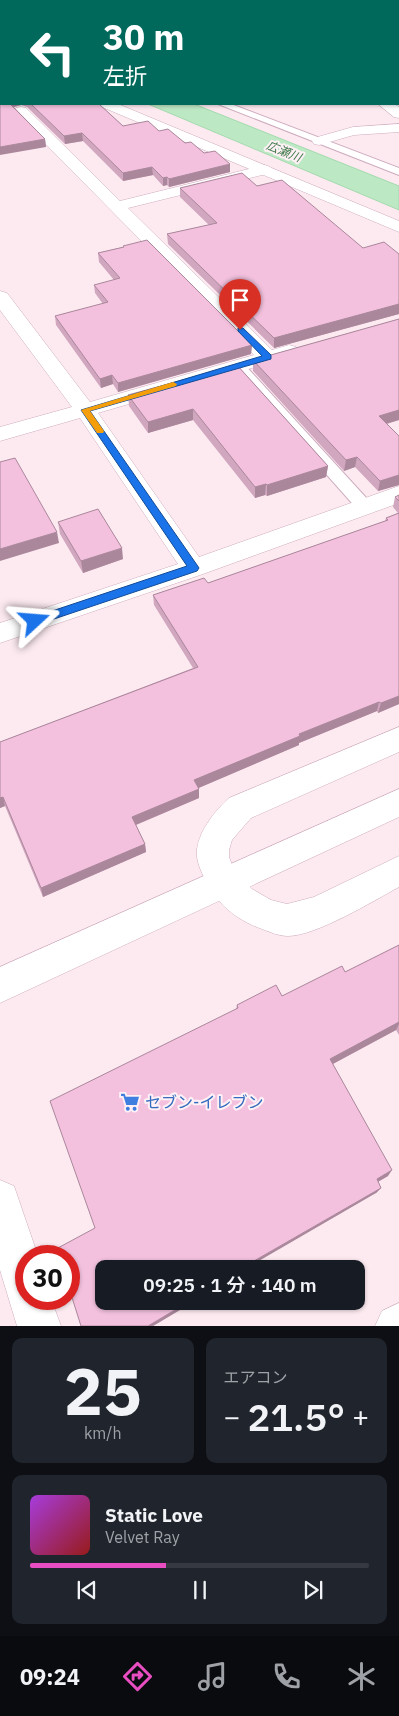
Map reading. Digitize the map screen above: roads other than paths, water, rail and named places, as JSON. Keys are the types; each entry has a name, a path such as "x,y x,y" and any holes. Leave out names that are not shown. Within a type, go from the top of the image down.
{"street":[{"path":"109,105 399,227"},
{"path":"387,105 399,114"},
{"path":"21,110 268,357"},
{"path":"319,141 353,132 399,128"},
{"path":"118,206 265,170"},
{"path":"0,297 85,410 194,568"},
{"path":"0,434 306,347"},
{"path":"0,633 194,568 399,494"},
{"path":"386,877 313,914 288,920 258,912 240,900 224,882 213,856 216,838 229,818 240,808 399,739"},
{"path":"0,985 399,802"},
{"path":"0,1200 15,1250"},
{"path":"33,1310 38,1326"}],"lane":[{"path":"226,105 399,172"},
{"path":"238,366 364,506"}],"water":[{"name":"広瀬川","path":"150,105 196,105 399,186 399,210"}],"place":[{"name":"セブン-イレブン","path":"130,1102"}]}
